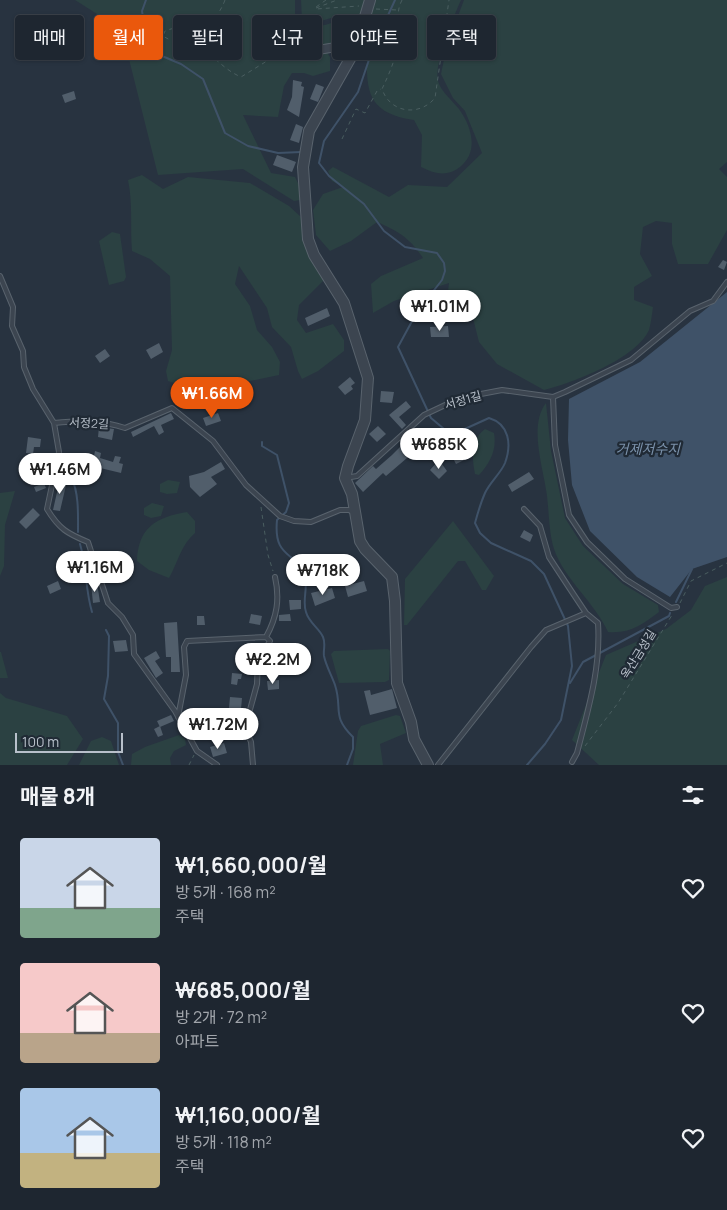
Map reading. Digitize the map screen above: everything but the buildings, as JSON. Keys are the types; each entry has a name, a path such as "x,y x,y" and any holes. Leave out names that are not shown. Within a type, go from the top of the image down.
{"street":[{"path":"349,60 309,131 303,167 308,239 314,255 344,303 368,378 365,420 348,466 346,478 352,494 360,540 365,549 392,577 395,601 397,683 411,722 414,739 428,765"}],"lane":[{"path":"0,276 13,307 12,326 23,351 24,367 33,389 54,423"},
{"path":"677,607 671,608 625,579 587,542 568,515 555,445 553,397 631,360 679,320 713,301 727,282"},
{"name":"서정1길","path":"346,478 357,476 424,415 436,407 460,398 502,390 553,397"},
{"name":"서정2길","path":"217,765 197,751 178,717 134,654 133,635 122,616 108,603 88,542 70,535 56,524 47,509 59,452 54,423 91,422 112,424 125,428 172,408 205,437 214,441 246,486 280,516 294,521 311,522 340,510 349,510 355,514"},
{"path":"524,508 540,526 549,557 586,613 598,624 600,646 594,688 577,753 572,762"},
{"path":"266,637 273,625 279,596 275,577"},
{"path":"438,765 531,646 546,630 586,613"},
{"path":"178,717 186,675 184,647 187,640 266,637"},
{"path":"253,765 251,742 245,728 257,684 258,662 270,641 266,637"}],"path":[{"path":"225,0 221,11 209,21 184,29 173,28 165,32 163,36 170,41 194,46 205,51 226,70 241,77 269,60"},
{"path":"316,8 326,0"},
{"path":"316,8 337,0"},
{"path":"356,0 363,4"},
{"path":"342,139 356,109 365,113 377,91 382,89 395,57 398,41 397,10 402,0"},
{"path":"382,89 389,102 404,110 423,108 435,98 449,0"},
{"path":"316,8 363,4"},
{"path":"376,9 397,10"},
{"path":"262,501 261,515 268,555 275,577"},
{"name":"옥산금성길","path":"584,747 618,703 691,581 727,563"},
{"path":"188,765 197,751"}],"green space":[{"path":"75,0 295,0 295,15 252,15 252,60 322,60 322,25 332,23 332,47 328,54 330,57 330,71 313,76 304,73 292,73 284,86 278,117 243,115 271,173 295,177 300,187 300,200 294,201 243,169 158,175 129,60 163,60 163,15 99,15"},
{"path":"301,0 461,0 454,15 427,15 427,60 440,60 438,81 447,96 464,116 470,131 471,147 466,161 455,170 446,173 431,171 421,167 422,135 414,120 398,117 386,112 372,97 367,76 367,60 417,60 417,15 344,14 332,15 332,18 322,21 322,15 302,15"},
{"path":"464,0 727,0 727,162 719,169 727,177 727,230 708,264 678,264 672,244 672,223 656,221 643,227 640,254 652,276 634,287 634,300 653,307 649,330 632,350 603,368 571,382 544,390 497,364 479,342 473,318 447,300 449,283 394,301 373,313 371,284 381,276 423,258 403,236 377,222 351,241 330,251 316,235 313,210 323,194 343,187 332,181 328,171 333,167 389,197 408,185 447,187 482,153 465,111 453,98 441,74 444,60 496,60 496,15 458,15"},
{"path":"142,175 163,189 188,177 250,183 289,206 301,217 308,250 315,265 325,279 299,305 297,320 306,333 333,324 344,340 344,351 318,371 302,379 291,347 272,327 267,308 239,266 235,284 250,306 257,330 272,347 280,362 279,375 250,381 183,386 168,381 166,371 172,350 170,276 150,259 132,251 128,180"},
{"path":"112,232 120,234 126,277 124,281 109,285 99,241"},
{"path":"546,403 551,451 565,518 583,546 623,584 658,605 659,612 630,630 608,632 596,611 565,571 554,549 538,436 538,424"},
{"path":"485,429 494,433 495,439 489,461 479,475 475,474 473,450 477,438"},
{"path":"168,480 180,482 177,493 167,494 160,492 160,484"},
{"path":"15,491 5,525 4,566 0,576 0,493"},
{"path":"152,503 164,506 161,516 151,518 144,515 144,508"},
{"path":"187,512 195,521 195,533 183,548 169,578 149,570 137,561 141,540 151,526 166,517"},
{"path":"453,521 494,576 486,590 482,590 465,561 458,561 407,625 404,625 405,579"},
{"path":"727,577 727,765 599,765 572,740 606,655 666,629 691,610 705,586"},
{"path":"388,649 390,651 389,680 385,682 339,683 331,654 334,651"},
{"path":"1,652 8,678 0,678"},
{"path":"0,693 6,698 67,716 83,739 67,765 0,765"},
{"path":"396,715 400,716 406,733 380,744 383,765 353,765 358,731 361,726"},
{"path":"179,735 185,739 186,745 174,751 170,758 171,765 131,765 132,754 145,747"},
{"path":"102,737 111,741 119,765 79,765 91,741"}],"water":[{"name":"거제저수지","path":"727,292 727,557 692,569 670,597 637,577 590,531 572,485 568,440 569,399 640,362"}],"waterway":[{"path":"146,0 142,11 147,43 162,56 181,64 203,79 225,133 248,146 278,153 301,152"},
{"path":"395,0 373,48 358,92 324,141 319,163 329,176 364,204 384,231 405,247 437,253 444,263 445,271 442,280 417,312 398,347 431,418 450,434 489,418 496,421 505,430 508,442 505,463 485,493 475,523 480,533 491,543 531,561 544,574 568,626 572,666 561,720 545,744 527,765"},
{"path":"262,442 262,446 277,455 289,503 286,512 277,520 279,542 282,549 302,569 306,582 306,612 323,637 324,656 335,685 340,717 342,723 353,737 353,749 347,765"},
{"path":"62,466 72,479 76,491 78,532"},
{"path":"80,544 92,612"},
{"path":"676,602 692,569"},
{"path":"570,683 583,662 669,616 670,613"},
{"path":"106,630 109,636 108,676 104,699 118,723 118,752 123,765"}]}
